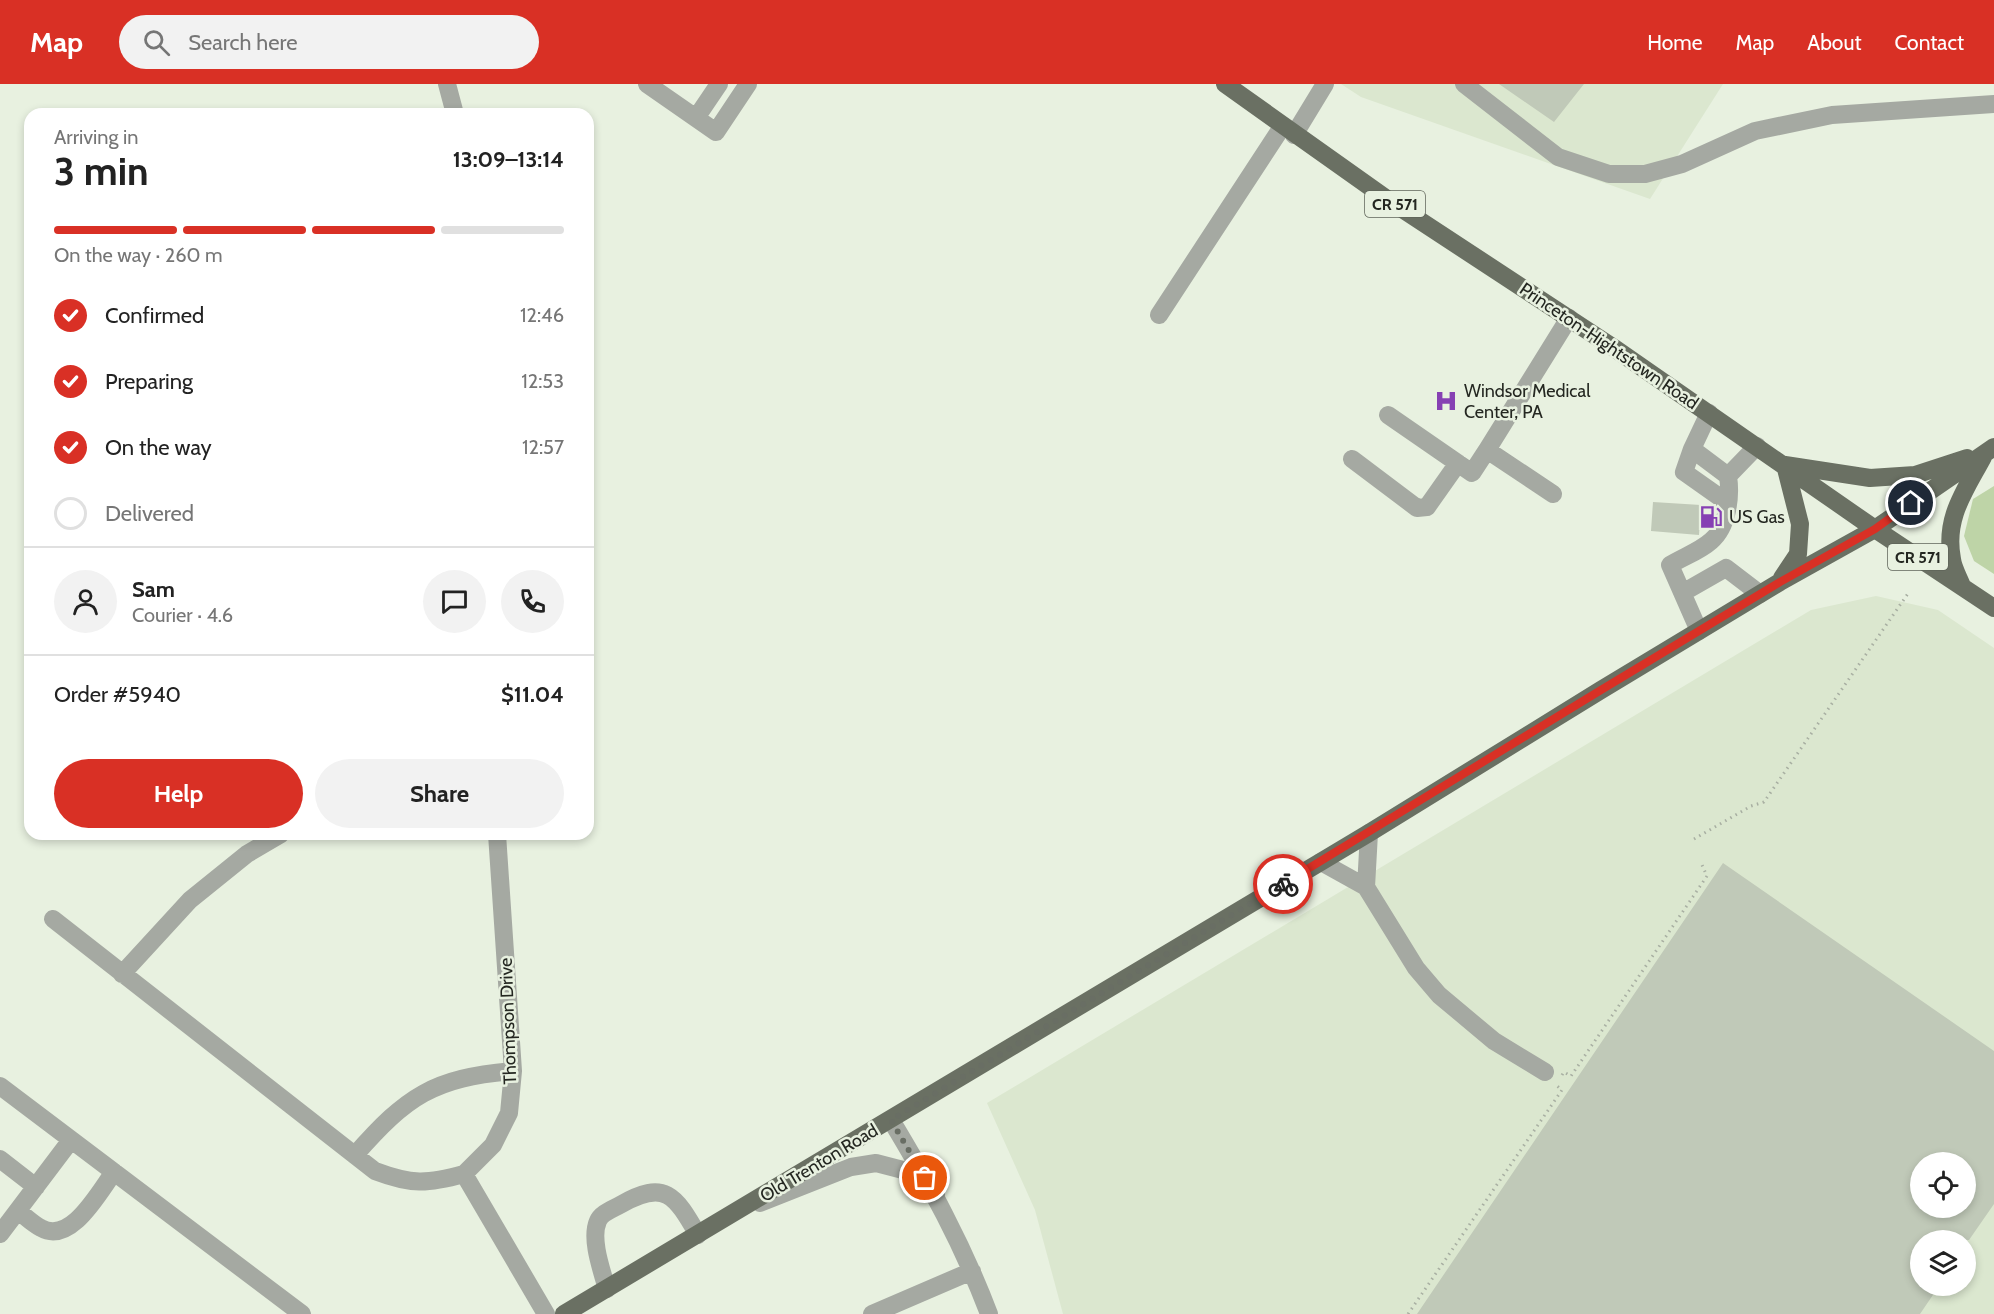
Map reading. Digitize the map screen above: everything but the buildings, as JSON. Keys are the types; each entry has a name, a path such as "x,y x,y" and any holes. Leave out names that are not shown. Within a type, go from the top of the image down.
{"main road":[{"name":"Princeton-Hightstown Road","path":"1225,84 1288,131 1387,199 1569,318 1875,529 1994,608"},
{"path":"1780,582 1798,554 1800,524 1785,465 1870,478 1915,475 1990,450"},
{"path":"1962,586 1952,560 1952,514 1990,450"},
{"name":"Old Trenton Road","path":"564,1314 1370,833 1487,759 1780,582 1875,529 1990,450"}],"street":[{"path":"447,84 453,108"},
{"path":"696,118 719,84"},
{"path":"649,85 716,132 748,84"},
{"path":"1159,315 1288,131 1324,84"},
{"path":"1464,84 1558,157 1609,174 1645,174 1682,165 1755,132 1832,114 1994,104"},
{"path":"1388,415 1472,473 1569,318"},
{"path":"1709,413 1684,472 1728,502"},
{"path":"1728,476 1757,446"},
{"path":"1692,449 1728,476 1730,490 1722,528 1711,541 1670,565 1700,631"},
{"path":"1487,450 1553,494"},
{"path":"1352,459 1417,508 1427,507 1458,463"},
{"path":"1711,541 1726,568 1760,594"},
{"path":"1684,592 1726,568"},
{"path":"1366,886 1370,833"},
{"path":"122,974 190,900 247,854 271,840"},
{"name":"Thompson Drive","path":"465,1174 493,1145 509,1113 513,1071 497,840"},
{"path":"1321,862 1366,886 1416,968 1439,995 1494,1041 1545,1072"},
{"path":"53,919 375,1171 401,1180 435,1182 465,1174 546,1314"},
{"path":"355,1155 402,1106 423,1092 449,1082 513,1071"},
{"path":"0,1086 302,1314"},
{"path":"891,1120 936,1195 972,1271 989,1314"},
{"path":"0,1233 71,1140"},
{"path":"0,1159 36,1187"},
{"path":"733,1214 851,1167 876,1163 903,1170 936,1195"},
{"path":"18,1211 42,1229 56,1232 76,1223 114,1172"},
{"path":"607,1289 596,1243 596,1225 598,1218 604,1213 637,1196 657,1191 675,1199 698,1235"},
{"path":"872,1314 972,1271"}],"path":[{"path":"1694,839 1751,806 1764,802 1910,592"},
{"path":"1408,1314 1562,1090 1555,1085 1564,1072 1571,1076 1707,876 1702,865"}],"shaded area":[{"path":"1341,84 1723,84 1650,199 1361,97"},
{"path":"1876,596 1938,610 1994,648 1994,1314 1063,1314 1035,1210 987,1103 1811,610"}],"green space":[{"path":"1994,486 1994,574 1974,561 1964,536 1973,499"}],"way so far":[{"path":"925,1178 891,1120 1283,884"}],"place":[{"name":"Windsor Medical Center, PA","path":"1446,401"},
{"name":"US Gas","path":"1711,517"}],"route":[{"path":"1283,884 1780,582 1875,529 1911,503"}]}
